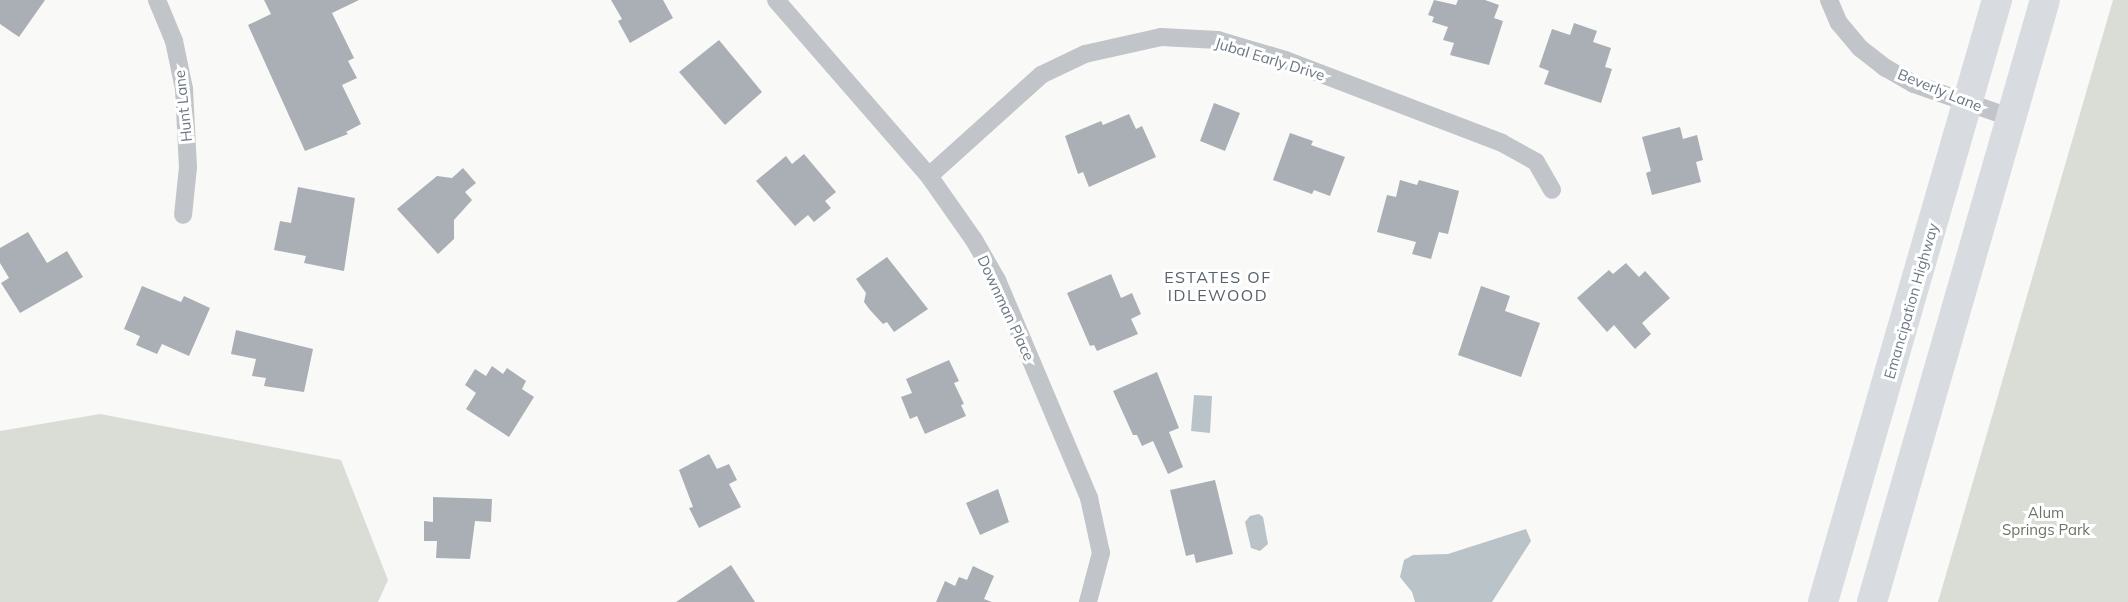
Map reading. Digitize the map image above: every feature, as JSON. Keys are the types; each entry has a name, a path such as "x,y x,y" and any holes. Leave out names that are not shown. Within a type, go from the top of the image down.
{"main road":[{"name":"Emancipation Highway","path":"1823,602 1997,0"},
{"path":"1872,602 2045,0"}],"street":[{"name":"Hunt Lane","path":"157,0 174,41 184,89 188,167 183,215"},
{"name":"Downman Place","path":"776,0 929,176 974,240 997,280 1089,498 1101,553 1088,602"},
{"name":"Beverly Lane","path":"1829,0 1839,23 1860,48 1886,68 1914,84 2012,118"},
{"name":"Jubal Early Drive","path":"929,176 1041,75 1085,54 1161,37 1218,40 1285,60 1502,143 1536,162 1552,190"}],"green space":[{"name":"Alum Springs Park","path":"2113,0 2128,0 2128,602 1938,602"},
{"path":"100,414 341,460 388,580 378,602 0,602 0,431"}],"shaded area":[{"path":"1194,395 1212,396 1210,433 1191,431"},
{"path":"1259,514 1263,517 1268,544 1260,551 1251,548 1245,522 1250,516"},
{"path":"1526,529 1531,541 1492,602 1415,602 1412,592 1400,577 1404,560 1413,555 1448,554"}],"building":[{"path":"0,0 45,0 19,37 0,24"},
{"path":"264,0 359,0 332,13 354,58 348,61 357,78 342,85 361,124 346,132 348,134 305,151 248,25 271,14"},
{"path":"611,0 663,0 673,18 630,43 618,21 622,19"},
{"path":"1434,0 1456,5 1458,0 1485,0 1499,5 1494,18 1503,21 1489,65 1450,55 1454,43 1443,40 1448,27 1432,22 1434,17 1428,15"},
{"path":"1574,23 1597,31 1593,42 1611,48 1605,67 1612,69 1601,103 1544,84 1549,71 1539,67 1552,29 1570,35"},
{"path":"719,40 762,92 725,125 679,72"},
{"path":"1214,103 1240,113 1225,151 1200,141"},
{"path":"1129,114 1136,129 1142,126 1156,157 1089,187 1083,172 1078,174 1065,136 1101,121 1103,125"},
{"path":"1680,127 1683,139 1697,135 1703,160 1696,162 1701,182 1652,195 1646,173 1651,171 1642,137"},
{"path":"1290,133 1313,141 1311,145 1345,157 1330,196 1314,190 1312,194 1273,180"},
{"path":"804,154 836,192 825,201 831,208 814,222 808,215 795,226 756,181 786,156 792,164"},
{"path":"463,168 476,183 465,192 472,200 454,220 454,239 438,254 397,209 437,176 452,178"},
{"path":"1400,180 1417,185 1419,180 1459,191 1448,234 1439,232 1431,259 1412,254 1416,242 1377,232 1387,195 1396,197"},
{"path":"298,187 355,198 344,271 304,263 306,256 274,250 280,221 291,223"},
{"path":"28,232 47,263 67,251 83,277 20,313 1,283 9,278 0,263 0,248"},
{"path":"887,257 928,309 894,332 887,322 883,324 864,302 866,293 856,279"},
{"path":"1626,263 1639,277 1645,271 1670,298 1642,323 1651,334 1635,349 1614,325 1607,332 1577,298 1609,270 1613,274"},
{"path":"1111,274 1121,298 1132,293 1141,314 1131,319 1138,334 1097,351 1094,345 1090,346 1067,293"},
{"path":"142,286 181,302 184,296 210,308 189,356 162,344 157,354 136,345 140,336 124,329"},
{"path":"1481,286 1510,296 1505,311 1540,323 1521,377 1458,355"},
{"path":"236,330 313,349 304,392 264,386 266,378 252,376 256,359 231,354"},
{"path":"949,360 959,381 954,383 964,404 961,405 966,416 925,434 917,416 910,419 901,397 912,393 906,379"},
{"path":"492,366 503,374 507,368 526,381 522,389 534,397 509,437 466,409 476,393 465,385 475,369 486,376"},
{"path":"1157,372 1179,428 1169,432 1183,467 1168,474 1153,441 1142,446 1137,435 1133,435 1113,391"},
{"path":"709,454 717,469 729,464 737,480 729,484 741,507 699,528 689,508 693,507 679,470"},
{"path":"1215,480 1233,554 1196,563 1194,554 1186,556 1170,490"},
{"path":"998,489 1009,522 980,535 966,503"},
{"path":"433,497 492,499 491,522 475,521 470,559 436,558 437,541 424,541 424,521 433,522"},
{"path":"731,565 755,602 676,602"},
{"path":"973,566 994,576 984,599 992,602 936,602 945,581 955,586 959,577 967,580"}],"district":[{"name":"ESTATES OF IDLEWOOD","path":"1218,286"}]}
